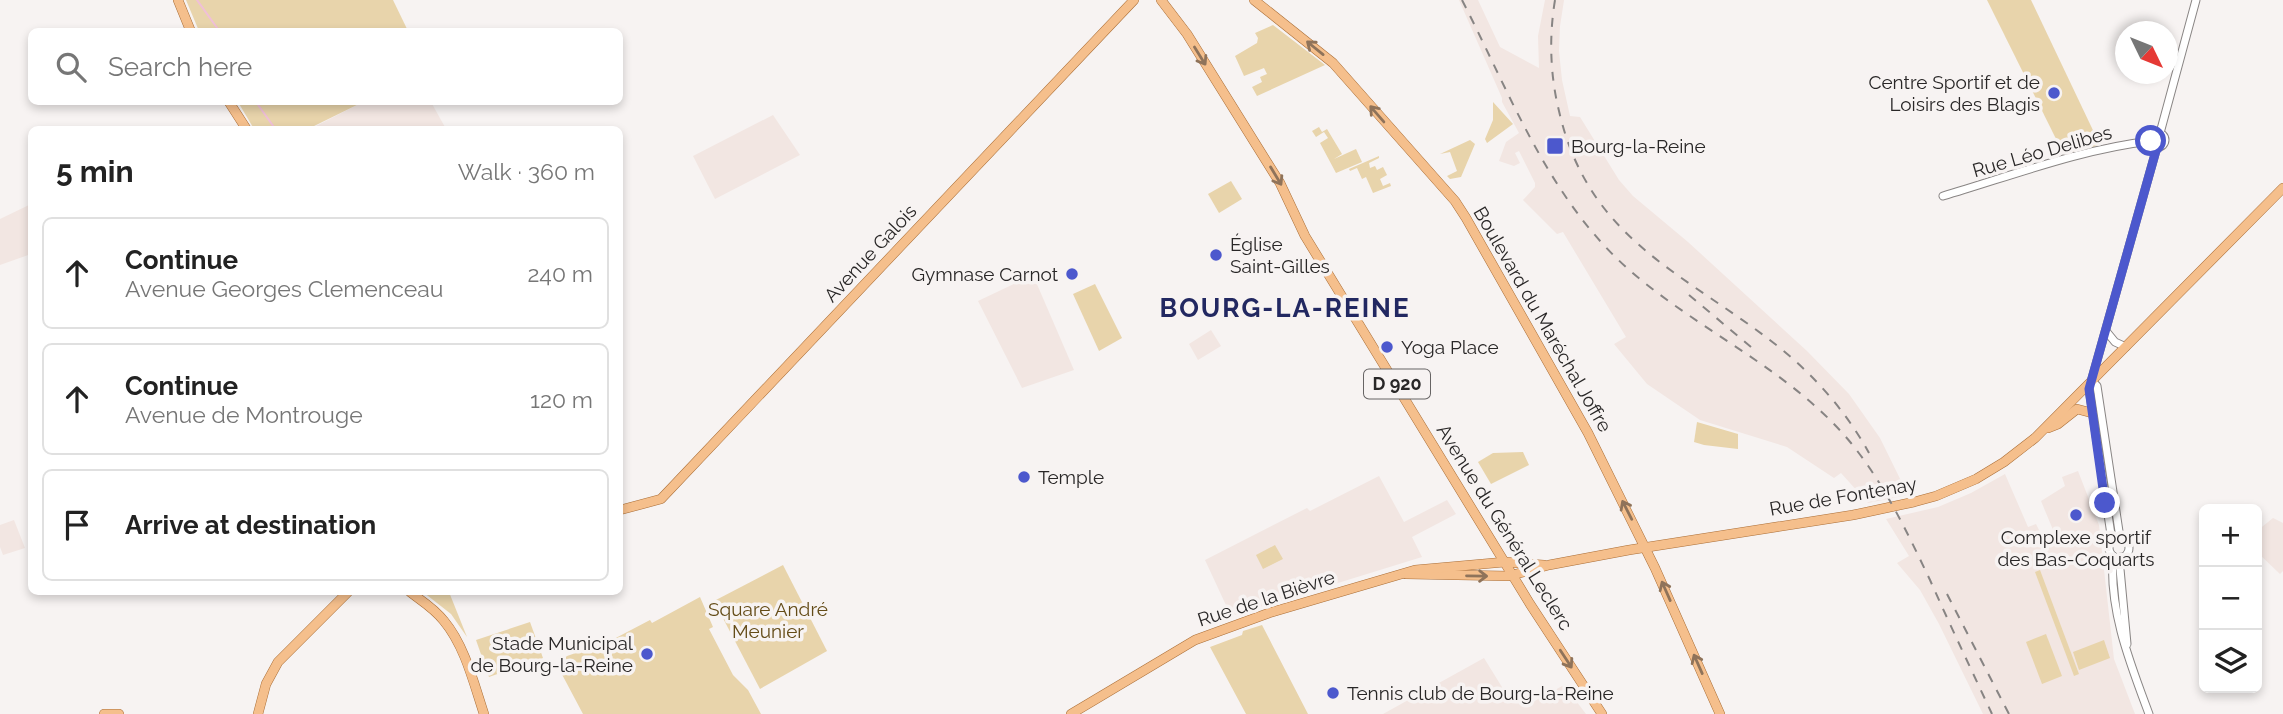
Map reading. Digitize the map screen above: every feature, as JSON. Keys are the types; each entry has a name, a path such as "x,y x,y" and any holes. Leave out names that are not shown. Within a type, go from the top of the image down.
{"main road":[{"path":"178,0 189,28"},
{"name":"Avenue Galois","path":"623,509 661,499 1134,0"},
{"name":"Avenue du Général Leclerc","path":"1161,0 1187,34 1280,183 1305,236 1513,575 1602,714"},
{"name":"Boulevard du Maréchal Joffre","path":"1254,0 1333,63 1455,201 1556,373 1645,547 1720,714"},
{"path":"231,105 244,126"},
{"name":"Rue de Fontenay","path":"1549,565 1645,547 1853,515 1926,499 1987,473 2043,430 2283,188"},
{"path":"2043,430 2058,424 2077,409 2092,413"},
{"name":"Rue de la Bièvre","path":"1070,714 1161,659 1217,630 1315,598 1415,570 1505,562 1549,565"},
{"name":"Rue de la Bièvre","path":"1406,574 1513,575 1549,565"},
{"path":"258,714 266,684 278,662 345,595"},
{"path":"414,595 437,613 450,628 484,714"},
{"path":"104,714 119,714"}],"street":[{"path":"2116,540 2089,389 2154,144 2153,135 2160,133 2196,0"},
{"name":"Rue Léo Delibes","path":"1943,196 2125,144 2154,144"},
{"path":"2106,331 2115,342 2126,347"},
{"path":"2092,381 2097,386 2116,540 2109,550 2117,556 2127,649 2149,714"},
{"path":"2116,540 2125,540 2129,545 2126,554 2117,556"}],"shaded area":[{"path":"1459,0 1478,0 1500,47 1539,68 1538,36 1545,0 1564,0 1559,51 1570,116 1580,117 1619,180 1633,196 1688,242 1807,351 1849,394 1880,438 1908,495 1868,503 1841,473 1834,478 1787,447 1700,420 1647,384 1614,344 1626,337 1563,232 1557,234 1523,200 1535,187 1535,183 1519,151 1515,153 1520,163 1514,166 1499,161 1506,142 1519,133 1502,102"},
{"path":"357,105 433,105 444,126 316,126"},
{"path":"773,115 800,155 715,199 693,156"},
{"path":"28,205 28,255 0,265 0,219"},
{"path":"1033,275 1074,370 1022,388 978,301"},
{"path":"1211,330 1221,346 1198,360 1189,344"},
{"path":"2078,471 2099,525 2114,659 2135,714 1983,714 1920,590 1897,563 1909,556 1886,519 1938,507 2005,474 2028,527 2036,524 2045,542 2056,537 2041,501 2065,486 2062,477"},
{"path":"1379,476 1404,522 1447,500 1456,514 1412,537 1422,557 1231,616 1205,560 1307,508 1310,511"},
{"path":"2273,518 2283,523 2283,571 2280,574 2262,557 2262,527"},
{"path":"14,520 25,548 3,555 0,547 0,525"},
{"path":"1484,658 1510,700 1525,693 1531,703 1564,685 1586,714 1383,714"}],"green space":[{"path":"186,0 393,0 407,28 198,28"},
{"name":"Centre Sportif et de Loisirs des Blagis","path":"1987,0 2031,0 2100,145 2064,155"},
{"path":"1273,25 1325,65 1257,96 1252,87 1262,82 1260,77 1267,74 1264,68 1244,76 1235,56 1257,43 1255,33"},
{"path":"1493,102 1513,124 1487,143 1485,139 1493,120"},
{"path":"240,105 357,105 314,126 252,126"},
{"path":"1319,127 1322,132 1327,129 1342,154 1334,159 1356,149 1362,162 1336,173 1320,143 1328,138 1324,132 1316,137 1312,131"},
{"path":"1470,140 1475,144 1461,177 1450,179 1447,176 1457,171 1450,152 1440,154"},
{"path":"1379,156 1369,163 1370,168 1375,166 1377,170 1383,167 1387,175 1380,179 1383,186 1390,183 1391,186 1373,193 1366,177 1362,179 1357,168 1350,171 1349,169"},
{"path":"1231,181 1242,199 1219,213 1208,194"},
{"path":"1095,284 1122,338 1099,351 1073,294"},
{"path":"1697,422 1738,434 1738,449 1694,442"},
{"path":"1523,452 1529,465 1491,484 1478,462 1493,453"},
{"path":"1275,545 1283,559 1263,569 1256,555"},
{"name":"Square André Meunier","path":"783,565 827,651 760,689 714,601"},
{"path":"2040,570 2079,674 2074,676 2035,572"},
{"path":"427,595 450,595 467,637 451,614"},
{"name":"Stade Municipal de Bourg-la-Reine","path":"700,597 713,627 709,629 733,675 748,690 761,714 583,714 557,665 567,656 610,641 650,620 652,623"},
{"path":"530,622 543,658 489,677 476,640"},
{"path":"1262,625 1308,714 1246,714 1210,647"},
{"path":"2046,634 2062,676 2042,684 2026,642"},
{"path":"2104,640 2110,658 2079,670 2073,652"}],"waterway":[{"path":"197,0 217,28"},
{"path":"258,105 273,126"}],"railway":[{"path":"1462,0 1532,142 1574,209 1599,240 1655,291 1800,393 1827,417 1863,459 1904,527 1992,714"},
{"path":"1555,0 1551,56 1556,97 1573,156 1593,193 1617,224 1646,250 1780,348 1806,371 1841,410 1869,453"},
{"path":"1689,295 1751,347"},
{"path":"1947,594 2009,714"}],"place":[{"name":"Centre Sportif et de Loisirs des Blagis","path":"2054,93"},
{"name":"Bourg-la-Reine","path":"1555,146"},
{"name":"Église Saint-Gilles","path":"1216,255"},
{"name":"Gymnase Carnot","path":"1072,274"},
{"name":"Yoga Place","path":"1387,347"},
{"name":"Temple","path":"1024,477"},
{"name":"Complexe sportif des Bas-Coquarts","path":"2076,515"},
{"name":"Stade Municipal de Bourg-la-Reine","path":"647,654"},
{"name":"Tennis club de Bourg-la-Reine","path":"1333,693"}],"district":[{"name":"BOURG-LA-REINE","path":"1285,308"}],"route":[{"path":"2105,503 2089,389 2157,147 2151,141"}]}
